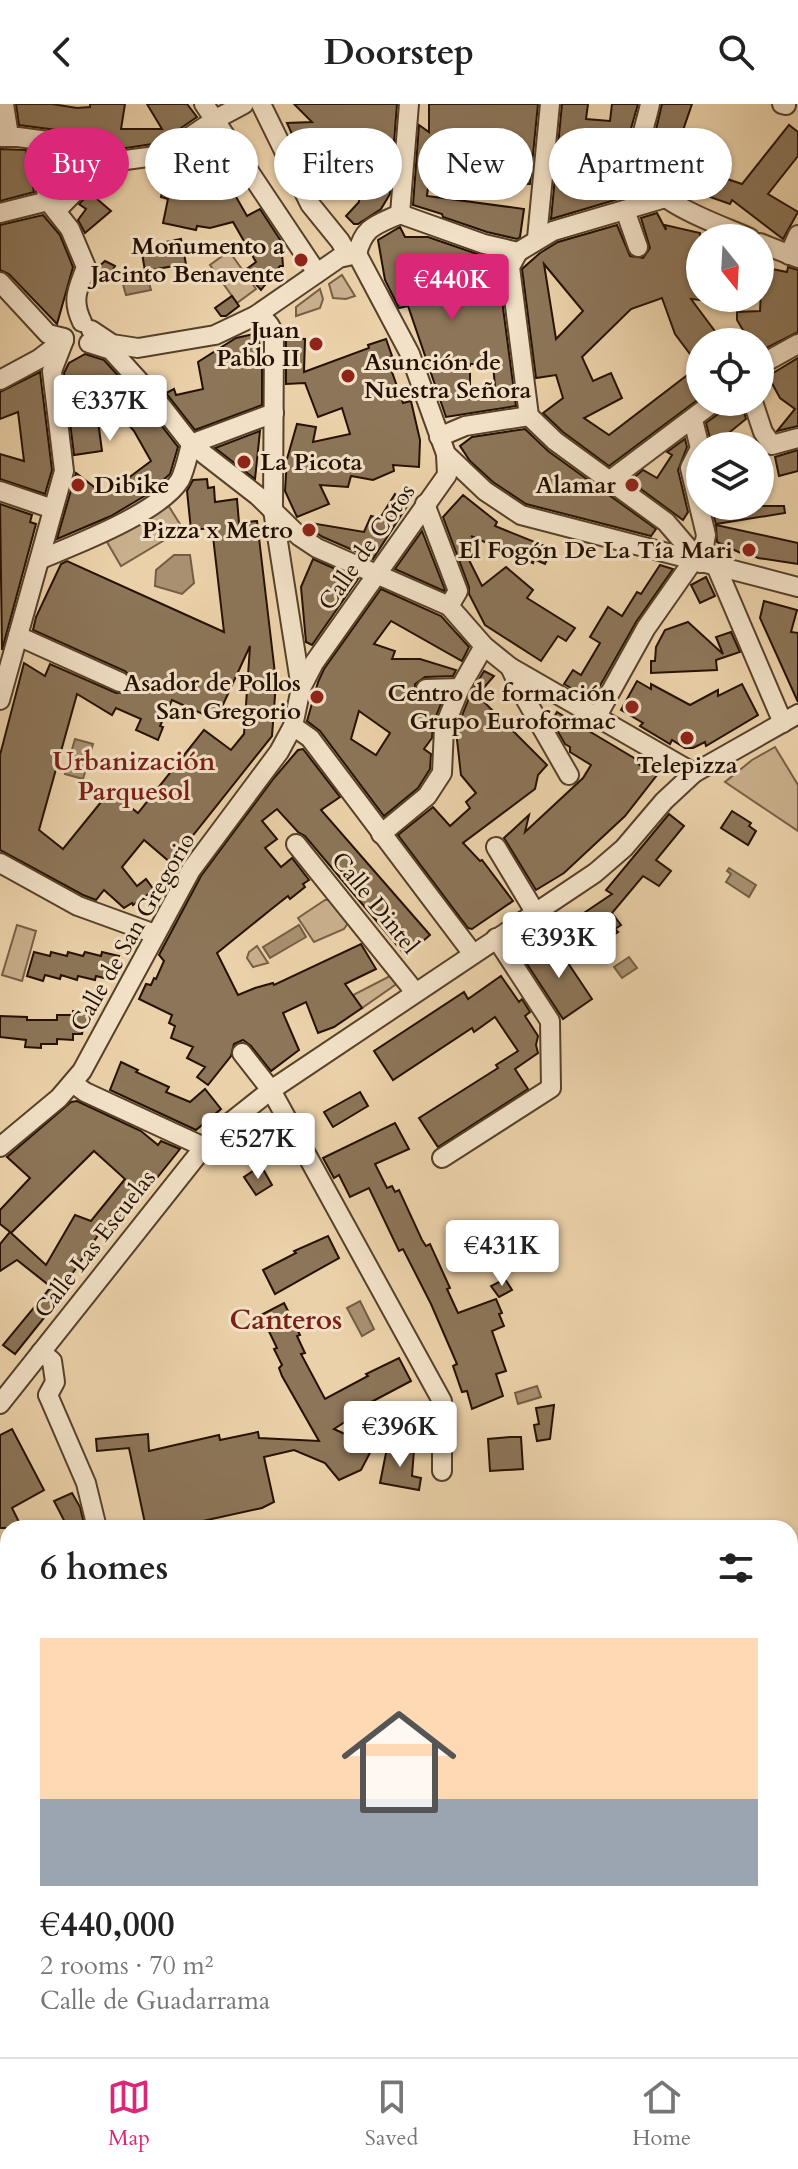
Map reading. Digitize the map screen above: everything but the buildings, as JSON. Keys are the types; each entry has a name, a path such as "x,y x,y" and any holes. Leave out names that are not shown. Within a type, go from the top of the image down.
{"street":[{"path":"4,104 4,136 24,139"},
{"path":"129,160 163,155 180,144 210,111 244,104"},
{"path":"261,104 310,204 353,255 410,354 442,446 485,491 521,515 798,587"},
{"path":"400,214 409,104"},
{"path":"537,238 550,104"},
{"path":"645,128 650,104"},
{"path":"210,111 317,273"},
{"path":"51,200 70,229 86,267 75,296 75,307 87,332 112,344 138,348 215,335 255,316 339,258 353,255"},
{"path":"0,213 52,206 59,200"},
{"path":"658,200 553,231 518,252 510,267 529,416 555,441 666,522 703,563 790,718"},
{"path":"669,200 720,224"},
{"path":"625,210 638,247"},
{"path":"353,255 368,228 400,214 484,244 518,252"},
{"path":"774,249 794,257 798,235"},
{"path":"0,282 48,334 64,339"},
{"name":"Calle de San Gregorio","path":"255,316 265,319 272,326 274,336 273,501 301,688"},
{"path":"0,700 64,471 52,371 66,326 74,321 128,367 191,444 273,501 299,536 317,548 449,606 484,646 510,667 694,773"},
{"path":"0,380 39,359 64,339"},
{"path":"774,357 798,344"},
{"path":"128,367 138,348"},
{"path":"191,444 274,413"},
{"path":"442,446 465,426 529,416"},
{"path":"609,481 698,416"},
{"path":"758,416 772,445 798,438"},
{"path":"596,718 646,628 703,563 706,535 690,468 700,448 693,420"},
{"path":"41,559 138,514 163,498 180,480 191,444"},
{"name":"Calle de Cotos","path":"314,663 447,475 442,446"},
{"path":"0,491 53,509"},
{"path":"425,504 458,591 449,606"},
{"path":"18,636 120,682"},
{"path":"381,834 427,796 442,773 444,728 460,688 484,646"},
{"name":"Calle de San Gregorio","path":"0,1147 74,1084 202,853 272,763 293,726 301,688 314,663"},
{"path":"510,667 569,775"},
{"path":"426,689 460,688"},
{"name":"Calle Las Escuelas","path":"0,1404 204,1147 223,1128 271,1090 611,860 694,773 790,718"},
{"path":"293,726 310,738 473,954"},
{"name":"Calle Dintel","path":"296,844 415,992"},
{"path":"496,847 535,912"},
{"path":"0,863 78,906 155,934"},
{"path":"442,1158 551,1088 550,1021 496,938"},
{"path":"242,1053 271,1090 442,1401 442,1471"},
{"path":"74,1084 85,1092 204,1147"},
{"path":"41,1352 52,1361 55,1382 48,1395"},
{"path":"18,1381 34,1393 48,1395"},
{"path":"48,1395 86,1483 95,1520"}],"shaded area":[{"path":"229,251 256,289 237,303 210,265"},
{"path":"342,275 355,296 333,298 329,284"},
{"path":"147,276 151,290 126,295 122,281"},
{"path":"320,289 323,299 320,308 296,316 296,307"},
{"path":"168,505 183,529 121,566 107,542"},
{"path":"174,555 190,555 194,583 182,594 155,586 156,570"},
{"path":"75,739 93,744 83,779 65,774"},
{"path":"775,747 798,785 798,831 725,782 752,760"},
{"path":"729,868 756,885 749,897 726,882 731,874 727,871"},
{"path":"325,900 332,900 350,920 344,929 314,942 298,918"},
{"path":"17,925 36,931 22,981 2,975"},
{"path":"299,925 306,937 270,958 263,947"},
{"path":"257,946 268,963 253,967 247,958"},
{"path":"629,957 637,968 622,978 614,967"},
{"path":"394,974 395,985 362,1008 353,995"},
{"path":"360,1301 374,1329 362,1336 347,1308"},
{"path":"537,1386 541,1397 518,1404 515,1393"}],"place":[{"name":"Monumento a Jacinto Benavente","path":"301,260"},
{"name":"Juan Pablo II","path":"316,344"},
{"name":"Asunción de Nuestra Señora","path":"348,376"},
{"name":"La Picota","path":"244,462"},
{"name":"Dibike","path":"78,485"},
{"name":"Alamar","path":"632,485"},
{"name":"Pizza x Metro","path":"309,530"},
{"name":"El Fogón De La Tía Mari","path":"749,550"},
{"name":"Asador de Pollos San Gregorio","path":"317,697"},
{"name":"Centro de formación Grupo Euroformac","path":"632,707"},
{"name":"Telepizza","path":"687,738"}],"district":[{"name":"Urbanización Parquesol","path":"134,776"},
{"name":"Canteros","path":"286,1320"}]}
